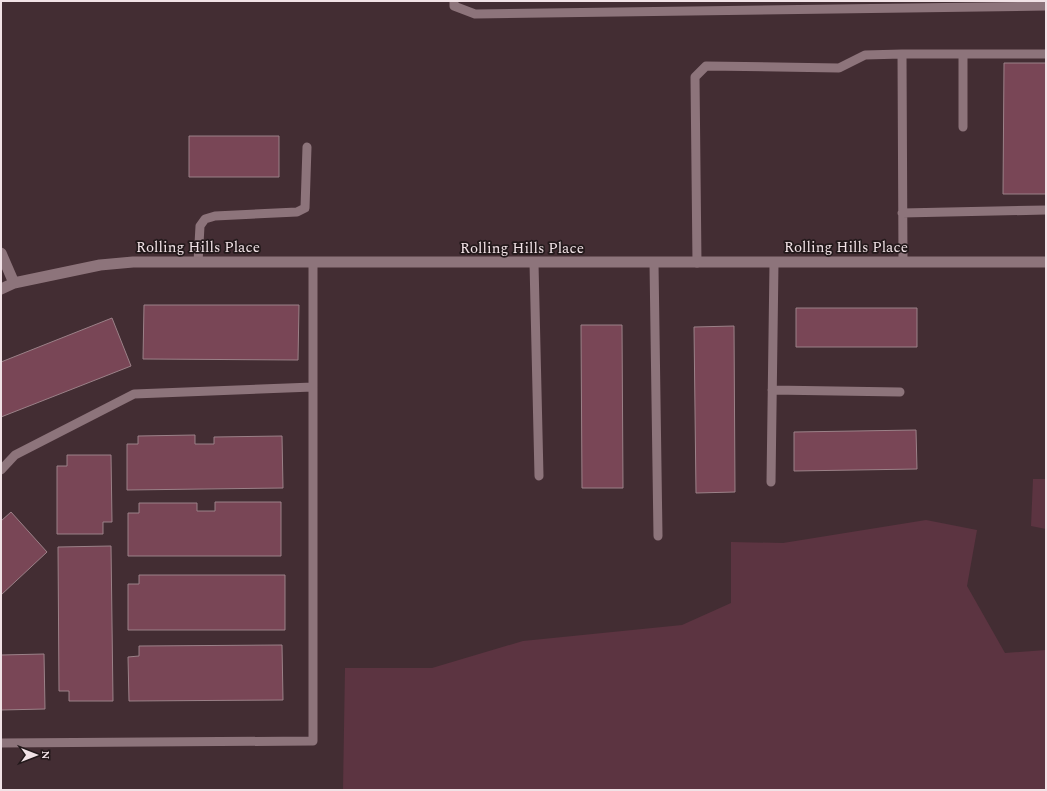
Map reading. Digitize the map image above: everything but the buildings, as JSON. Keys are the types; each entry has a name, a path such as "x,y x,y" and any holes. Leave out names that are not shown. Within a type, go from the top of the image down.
{"street":[{"path":"1,253 14,282"},
{"name":"Rolling Hills Place","path":"1,289 14,282 100,265 133,262 1046,262"}],"lane":[{"path":"454,1 454,6 475,14 1046,6"},
{"path":"902,54 903,262"},
{"path":"963,54 964,127"},
{"path":"697,262 695,77 706,66 839,68 865,55 1046,54"},
{"path":"198,262 200,226 206,219 214,216 297,212 305,208 307,147"},
{"path":"902,213 1046,210"},
{"path":"1,743 313,741 313,262"},
{"path":"534,262 539,476"},
{"path":"771,482 774,262"},
{"path":"654,263 658,536"},
{"path":"1,470 15,454 134,394 313,387"},
{"path":"772,390 900,392"}],"shaded area":[{"path":"1033,479 1046,479 1046,529 1031,526"},
{"path":"926,520 977,530 967,586 1005,653 1046,650 1046,790 343,790 345,668 432,668 523,641 682,625 731,603 731,542 783,543"}]}
